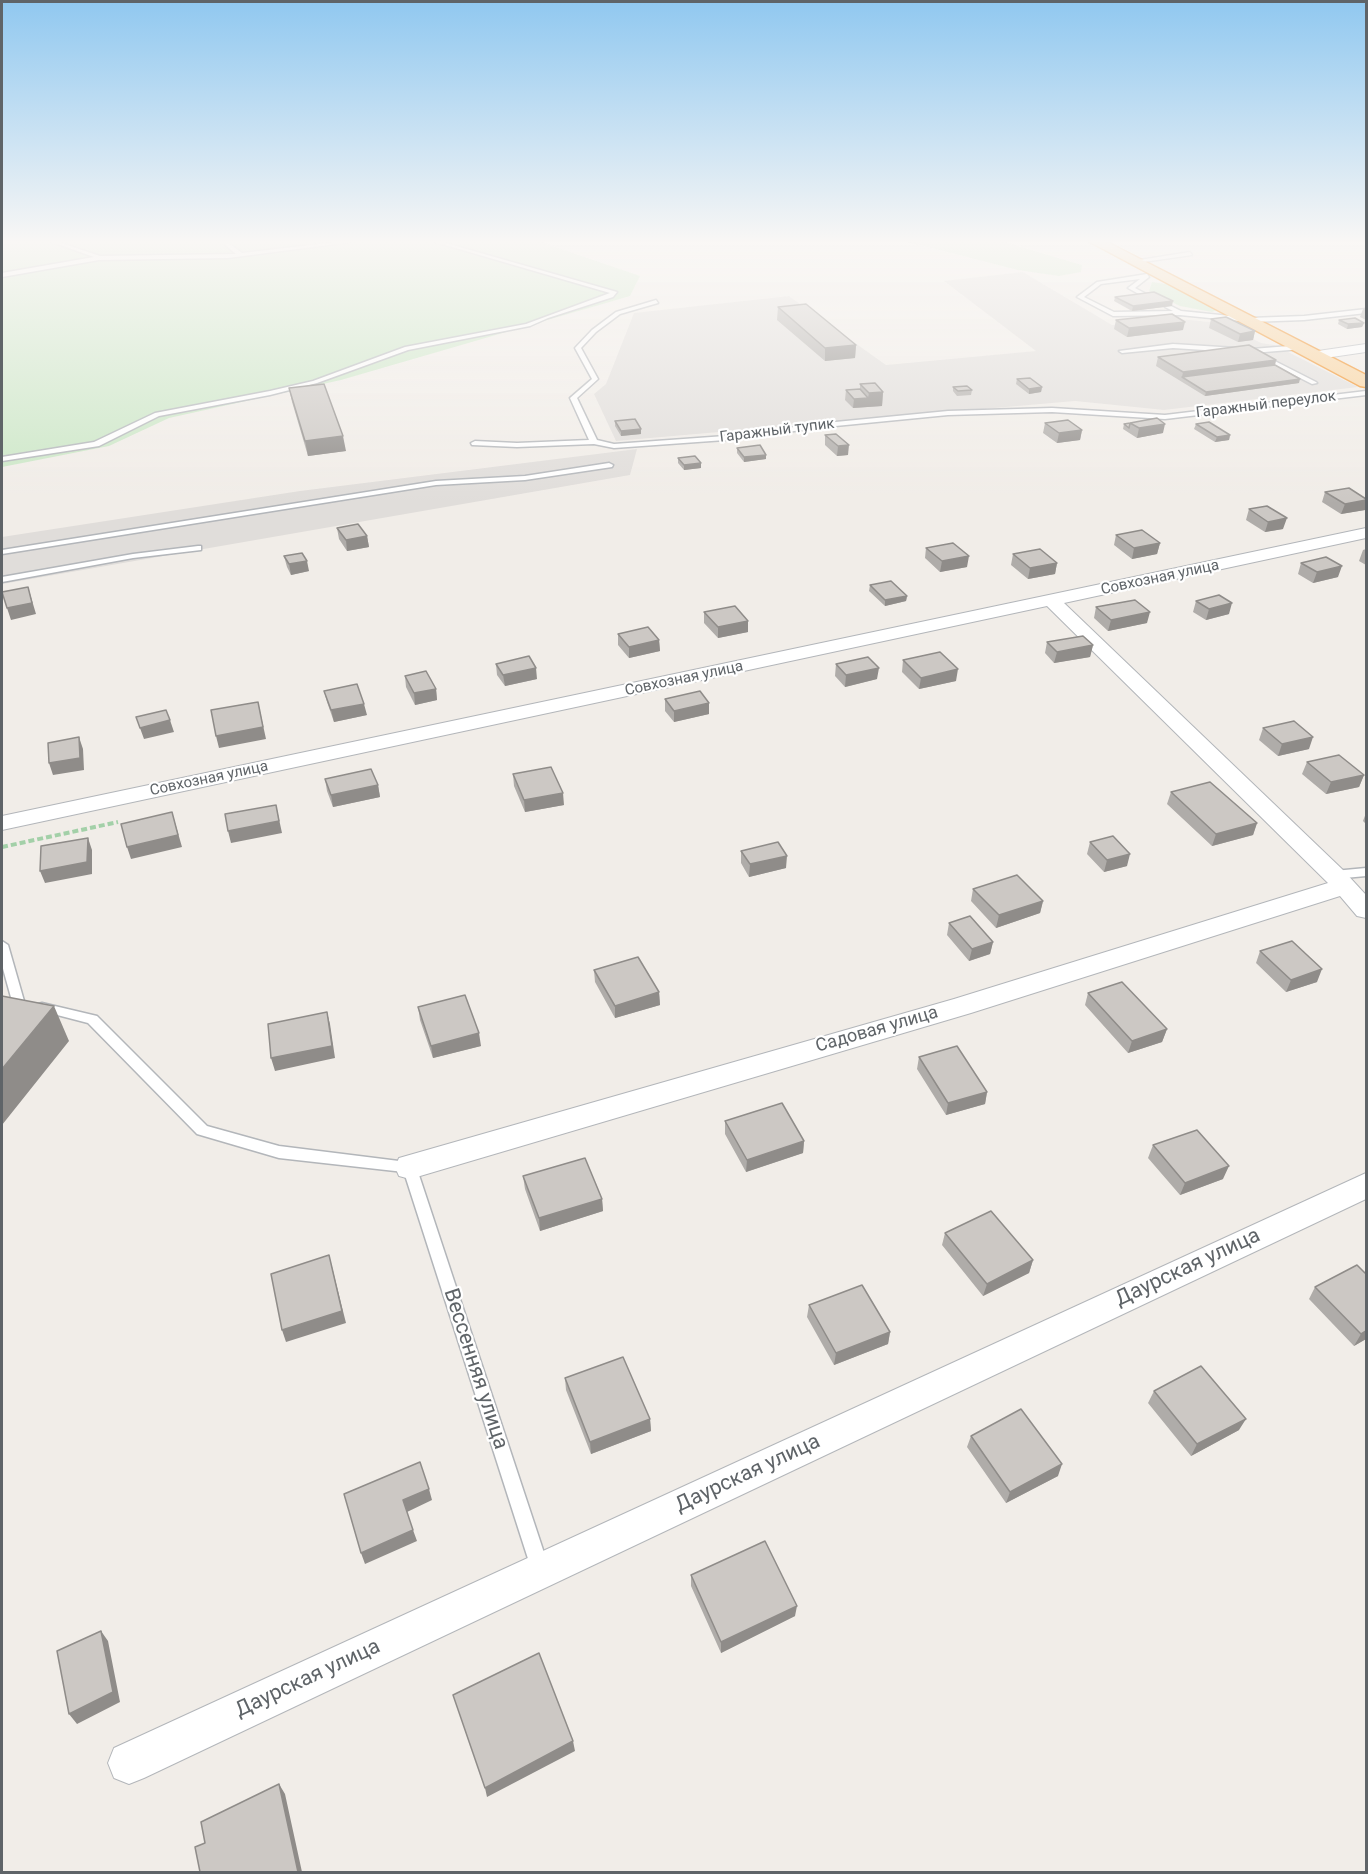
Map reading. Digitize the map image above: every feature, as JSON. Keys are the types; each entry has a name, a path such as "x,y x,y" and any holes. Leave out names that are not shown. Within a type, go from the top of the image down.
{"highway":[{"path":"1268,329 1318,355 1366,384"}],"street":[{"path":"1318,355 1366,348"},
{"name":"Совхозная улица","path":"2,823 1366,533"},
{"path":"1052,601 1366,910"},
{"name":"Садовая улица","path":"410,1167 961,1006 1338,881"},
{"name":"Даурская улица","path":"129,1763 1366,1185"}],"lane":[{"path":"2,459 96,444 157,414 270,393 315,381 407,348 505,329"},
{"path":"594,442 573,398 595,379 578,348 596,329"},
{"path":"1122,351 1173,346 1252,351 1302,347"},
{"path":"1252,351 1314,383"},
{"name":"Гаражный переулок","path":"1166,417 1366,384"},
{"name":"Гаражный тупик","path":"475,443 527,445 594,442 614,447 739,437 815,426 948,413 1052,410 1166,417"},
{"path":"2,552 436,483 525,478 609,465"},
{"path":"2,580 133,556 198,548"},
{"path":"1338,881 1366,872"},
{"path":"2,945 14,1005 92,1019 202,1130 279,1152 410,1167"},
{"name":"Вессенняя улица","path":"410,1167 541,1570"}],"shaded area":[{"path":"628,329 836,329 886,365 1036,351 1008,329 1235,329 1261,343 1274,345 1358,387 1164,410 1075,401 616,441 594,394 606,384"},
{"path":"637,449 630,475 2,584 2,537 300,491"}],"green space":[{"path":"2,329 515,329 341,380 169,418 109,446 2,467"}],"building":[{"path":"804,329 837,329 856,345 825,348"},
{"path":"1231,329 1255,331 1240,334"},
{"path":"1249,345 1276,360 1183,372 1158,357"},
{"path":"1275,365 1300,379 1206,392 1182,377"},
{"path":"1030,378 1042,387 1029,389 1017,379"},
{"path":"875,383 883,392 869,393 860,384"},
{"path":"324,384 343,436 305,441 289,388"},
{"path":"967,386 972,390 958,391 953,387"},
{"path":"860,389 868,398 854,399 846,390"},
{"path":"1157,418 1165,424 1139,428 1130,423"},
{"path":"635,419 641,429 621,431 615,421"},
{"path":"1068,420 1082,430 1059,433 1045,423"},
{"path":"1209,422 1230,435 1217,437 1196,424"},
{"path":"836,434 849,445 838,446 825,435"},
{"path":"760,445 766,455 744,457 737,448"},
{"path":"695,456 701,463 684,465 678,458"},
{"path":"1349,488 1366,500 1345,504 1325,492"},
{"path":"1267,506 1287,518 1268,522 1249,509"},
{"path":"358,524 367,536 346,540 337,528"},
{"path":"1142,530 1160,543 1134,548 1116,535"},
{"path":"953,543 969,556 942,561 926,548"},
{"path":"1040,549 1057,563 1030,568 1013,554"},
{"path":"302,553 307,561 289,564 284,556"},
{"path":"1326,557 1342,566 1317,572 1301,563"},
{"path":"891,581 907,596 885,600 870,585"},
{"path":"28,587 32,603 7,608 2,592"},
{"path":"1219,595 1232,603 1209,609 1196,601"},
{"path":"1135,600 1150,612 1111,620 1096,607"},
{"path":"735,606 748,621 718,627 704,612"},
{"path":"648,627 659,640 629,647 618,634"},
{"path":"1083,636 1093,645 1057,652 1047,642"},
{"path":"940,652 958,669 921,678 903,660"},
{"path":"529,656 536,668 503,675 496,664"},
{"path":"868,657 879,668 846,675 836,664"},
{"path":"426,671 436,689 414,693 405,676"},
{"path":"357,684 364,704 331,710 324,691"},
{"path":"700,691 709,703 674,711 665,699"},
{"path":"258,702 263,727 216,736 211,710"},
{"path":"166,710 170,720 140,728 136,717"},
{"path":"1294,721 1313,737 1282,744 1263,728"},
{"path":"79,737 80,758 49,763 48,743"},
{"path":"1339,755 1364,775 1331,782 1307,762"},
{"path":"551,767 563,793 524,800 513,774"},
{"path":"371,769 378,785 331,795 325,779"},
{"path":"1210,782 1257,823 1216,834 1171,792"},
{"path":"276,805 279,821 228,831 225,814"},
{"path":"172,812 178,835 127,847 121,824"},
{"path":"1113,836 1130,854 1107,860 1090,842"},
{"path":"88,838 87,862 40,871 41,846"},
{"path":"778,842 787,856 750,864 741,851"},
{"path":"1017,875 1043,901 999,915 973,889"},
{"path":"970,916 993,942 972,949 949,923"},
{"path":"1292,941 1322,969 1291,980 1260,951"},
{"path":"638,957 659,992 615,1006 594,970"},
{"path":"1122,982 1167,1029 1132,1041 1088,993"},
{"path":"465,995 479,1033 431,1046 418,1007"},
{"path":"2,996 54,1006 2,1069"},
{"path":"327,1012 332,1046 271,1058 268,1024"},
{"path":"957,1046 987,1092 948,1103 919,1057"},
{"path":"782,1103 804,1141 747,1160 725,1121"},
{"path":"1197,1130 1229,1166 1185,1183 1153,1145"},
{"path":"585,1158 602,1199 539,1218 523,1176"},
{"path":"991,1211 1033,1260 987,1284 945,1233"},
{"path":"329,1255 342,1311 282,1330 271,1274"},
{"path":"1357,1265 1366,1274 1366,1331 1361,1334 1315,1287"},
{"path":"862,1285 890,1332 836,1353 809,1305"},
{"path":"623,1357 650,1419 590,1442 565,1378"},
{"path":"1201,1366 1246,1419 1197,1444 1154,1391"},
{"path":"1021,1409 1062,1464 1010,1492 971,1436"},
{"path":"420,1462 429,1489 403,1500 413,1530 361,1553 344,1494"},
{"path":"765,1541 797,1606 721,1642 691,1575"},
{"path":"101,1631 113,1692 69,1714 57,1651"},
{"path":"539,1653 573,1741 485,1788 453,1695"},
{"path":"279,1784 298,1872 200,1872 195,1847 205,1843 201,1822"}]}
